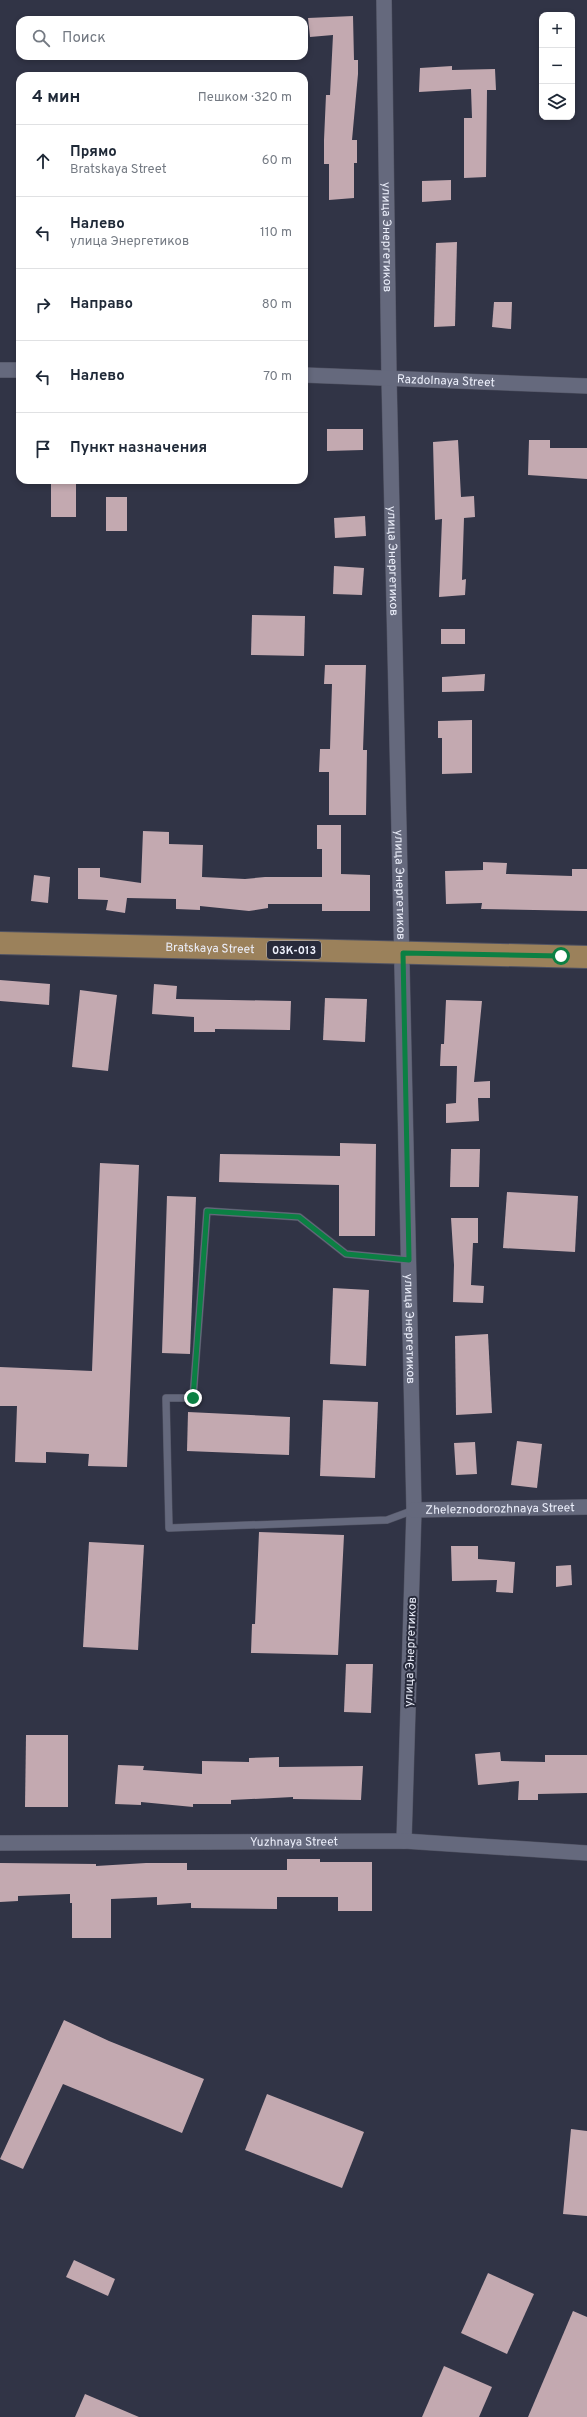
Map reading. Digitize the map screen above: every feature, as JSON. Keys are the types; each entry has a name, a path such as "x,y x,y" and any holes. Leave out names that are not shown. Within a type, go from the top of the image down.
{"main road":[{"name":"Bratskaya Street","path":"0,943 587,957"}],"street":[{"name":"улица Энергетиков","path":"384,0 389,377 403,953 414,1510 404,1841"},
{"path":"0,370 16,370"},
{"name":"Razdolnaya Street","path":"308,376 389,377 587,386"},
{"name":"Zheleznodorozhnaya Street","path":"414,1510 587,1507"},
{"name":"Yuzhnaya Street","path":"0,1842 404,1841 587,1853"}],"lane":[{"path":"409,1260 346,1254 299,1217 207,1211 193,1398 166,1398 166,1406 169,1528 387,1520 414,1510"}],"building":[{"path":"353,16 354,60 358,60 352,140 357,140 357,163 354,163 354,198 329,200 329,164 324,164 324,140 326,95 330,95 333,35 310,37 308,18"},
{"path":"452,66 452,70 495,69 496,90 487,90 486,177 464,178 464,118 472,118 471,89 419,92 420,68"},
{"path":"451,180 451,200 422,202 422,181"},
{"path":"457,242 455,326 434,327 436,243"},
{"path":"494,302 512,302 511,329 492,327"},
{"path":"327,429 363,429 363,450 327,451"},
{"path":"458,440 461,497 474,496 475,517 464,518 462,580 466,579 465,595 439,597 442,519 435,520 433,442"},
{"path":"529,440 550,440 550,448 587,448 587,479 528,475"},
{"path":"51,484 76,484 76,517 51,517"},
{"path":"106,497 127,497 127,531 106,531"},
{"path":"365,516 366,536 335,538 334,518"},
{"path":"334,566 364,568 362,595 333,594"},
{"path":"252,615 305,616 304,656 251,655"},
{"path":"441,629 465,629 465,644 441,644"},
{"path":"325,665 366,665 363,750 367,750 366,815 329,815 329,772 319,772 320,749 330,749 332,684 324,684"},
{"path":"485,674 484,691 442,692 442,677"},
{"path":"472,720 472,773 442,774 442,738 438,738 438,721"},
{"path":"317,825 341,825 341,874 370,875 370,911 322,911 322,904 268,904 268,908 249,911 200,906 200,910 176,909 176,899 127,898 125,913 106,910 108,900 78,899 78,868 100,868 100,877 141,883 143,831 169,832 169,844 203,845 202,877 245,879 265,877 322,877 322,849 317,849"},
{"path":"483,862 507,863 506,874 572,876 572,869 587,869 587,911 481,909 482,903 446,904 445,871 483,870"},
{"path":"34,875 50,877 48,903 31,901"},
{"path":"0,980 50,984 49,1005 0,1001"},
{"path":"154,984 177,986 176,999 291,1001 290,1030 215,1029 215,1032 194,1032 194,1017 152,1014"},
{"path":"80,990 117,995 108,1071 72,1067"},
{"path":"325,998 367,999 365,1042 323,1040"},
{"path":"446,1000 482,1001 474,1082 490,1081 490,1098 478,1098 479,1121 446,1123 446,1104 456,1103 457,1066 440,1066 441,1044 444,1044"},
{"path":"340,1143 376,1144 375,1236 339,1236 339,1185 219,1182 220,1154 340,1156"},
{"path":"451,1149 480,1149 479,1187 450,1187"},
{"path":"100,1163 139,1165 127,1467 88,1466 89,1454 46,1452 46,1463 15,1462 17,1406 0,1406 0,1367 92,1371"},
{"path":"507,1192 578,1196 575,1252 503,1248"},
{"path":"167,1196 196,1197 190,1354 162,1353"},
{"path":"451,1218 478,1218 478,1243 473,1243 471,1285 484,1286 483,1303 453,1302 454,1265"},
{"path":"333,1288 369,1290 366,1366 330,1364"},
{"path":"488,1334 492,1413 456,1415 455,1336"},
{"path":"323,1400 378,1402 375,1478 320,1476"},
{"path":"188,1412 290,1417 289,1455 187,1451"},
{"path":"517,1441 542,1444 537,1488 511,1485"},
{"path":"475,1442 477,1474 456,1475 454,1443"},
{"path":"259,1532 344,1535 338,1655 251,1653 252,1624 255,1624"},
{"path":"89,1542 144,1545 138,1650 83,1647"},
{"path":"451,1546 478,1546 478,1559 515,1562 513,1593 496,1592 497,1580 452,1581"},
{"path":"571,1565 572,1585 556,1587 556,1566"},
{"path":"346,1664 373,1664 371,1713 344,1712"},
{"path":"26,1735 68,1735 68,1807 25,1807"},
{"path":"500,1752 501,1761 545,1762 545,1755 587,1755 587,1793 538,1794 538,1800 518,1800 519,1781 478,1785 475,1754"},
{"path":"279,1757 279,1767 363,1766 361,1800 293,1799 293,1797 231,1800 231,1804 193,1804 193,1807 141,1802 141,1805 115,1804 118,1765 144,1766 143,1770 202,1774 202,1761 249,1762 249,1758"},
{"path":"287,1859 320,1859 320,1862 372,1862 372,1911 338,1911 338,1897 277,1897 277,1909 191,1908 191,1903 157,1905 157,1897 111,1899 111,1938 72,1938 72,1903 70,1903 70,1894 18,1896 18,1901 0,1902 0,1863 96,1864 96,1866 146,1863 187,1863 187,1870 287,1870"},
{"path":"64,2020 109,2041 204,2079 182,2133 63,2084 23,2169 0,2159"},
{"path":"267,2094 364,2132 342,2188 245,2150"},
{"path":"571,2129 587,2131 587,2216 563,2214"},
{"path":"74,2260 115,2279 108,2296 66,2277"},
{"path":"488,2273 534,2294 507,2354 461,2333"},
{"path":"573,2311 587,2317 587,2417 528,2417"},
{"path":"444,2366 492,2387 479,2417 422,2417"},
{"path":"85,2394 139,2417 75,2417"}],"route":[{"path":"193,1398 207,1211 299,1217 346,1254 409,1260 403,953 561,956"}]}
